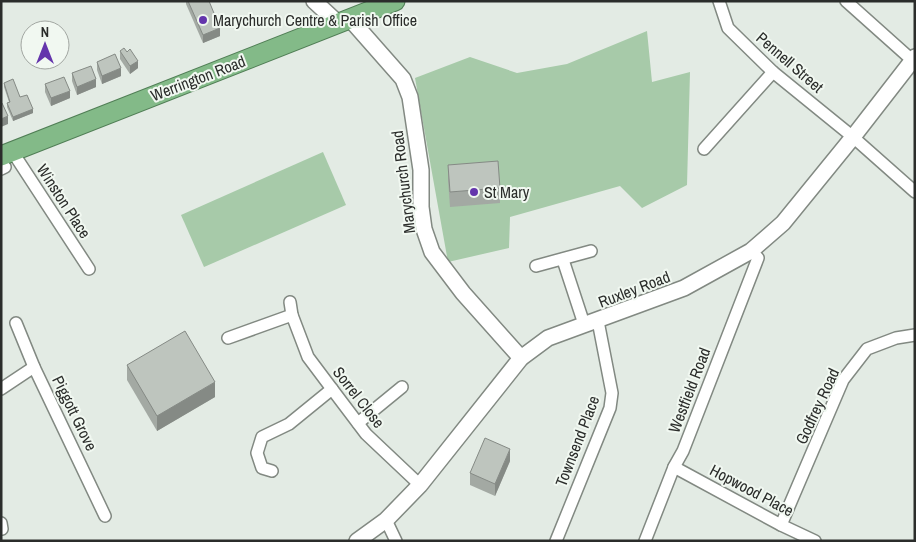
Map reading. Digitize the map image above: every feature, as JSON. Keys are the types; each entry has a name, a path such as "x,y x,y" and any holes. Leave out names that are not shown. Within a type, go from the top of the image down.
{"highway":[{"name":"Werrington Road","path":"5,161 395,1"}],"street":[{"name":"Marychurch Road","path":"314,1 345,22 403,79 410,97 422,170 421,207 424,229 432,252 467,298 521,358"},
{"name":"Pennell Street","path":"718,1 728,28 773,72 853,137 915,192"},
{"path":"846,1 914,58"},
{"name":"Ruxley Road","path":"357,541 386,520 420,485 521,358 548,338 684,288 751,251 783,222 853,137 914,58"},
{"path":"704,149 773,72"},
{"name":"Winston Place","path":"5,161 89,269"},
{"path":"536,266 563,260 591,250"},
{"name":"Westfield Road","path":"645,541 674,467 683,452 758,258 751,251"},
{"name":"Townsend Place","path":"556,541 610,408 612,393 591,322 563,260"},
{"name":"Sorrel Close","path":"290,302 292,315 308,357 366,434 420,485"},
{"path":"228,338 292,315"},
{"name":"Piggott Grove","path":"16,323 34,367 106,516"},
{"name":"Godfrey Road","path":"781,525 843,380 867,349 896,338 915,335"},
{"path":"1,389 34,367"},
{"path":"358,423 402,387"},
{"path":"272,470 262,468 257,453 262,437 289,424 332,389"},
{"name":"Hopwood Place","path":"674,467 781,525 815,541"},
{"path":"386,520 396,541"},
{"path":"1,523 2,529"}],"green space":[{"path":"647,31 652,82 690,72 687,185 642,208 620,186 510,217 509,248 448,262 415,78 470,57 517,73 567,64"},
{"path":"323,152 346,205 204,267 181,215"}],"building":[{"name":"Marychurch Centre & Parish Office","path":"188,1 209,1 220,28 203,35"},
{"path":"124,48 127,52 130,49 138,61 130,66 120,51"},
{"path":"115,54 121,68 102,76 97,62"},
{"path":"91,66 96,79 77,87 72,73"},
{"path":"64,77 70,91 51,98 45,84"},
{"path":"13,79 20,97 27,95 33,109 13,117 7,103 10,102 4,83"},
{"path":"1,103 8,116 1,119"},
{"path":"498,161 500,188 450,192 448,165"},
{"path":"185,331 215,382 157,416 127,365"},
{"path":"485,438 510,449 495,484 470,473"}],"place":[{"name":"Marychurch Centre & Parish Office","path":"203,20"},
{"name":"St Mary","path":"474,192"}]}
